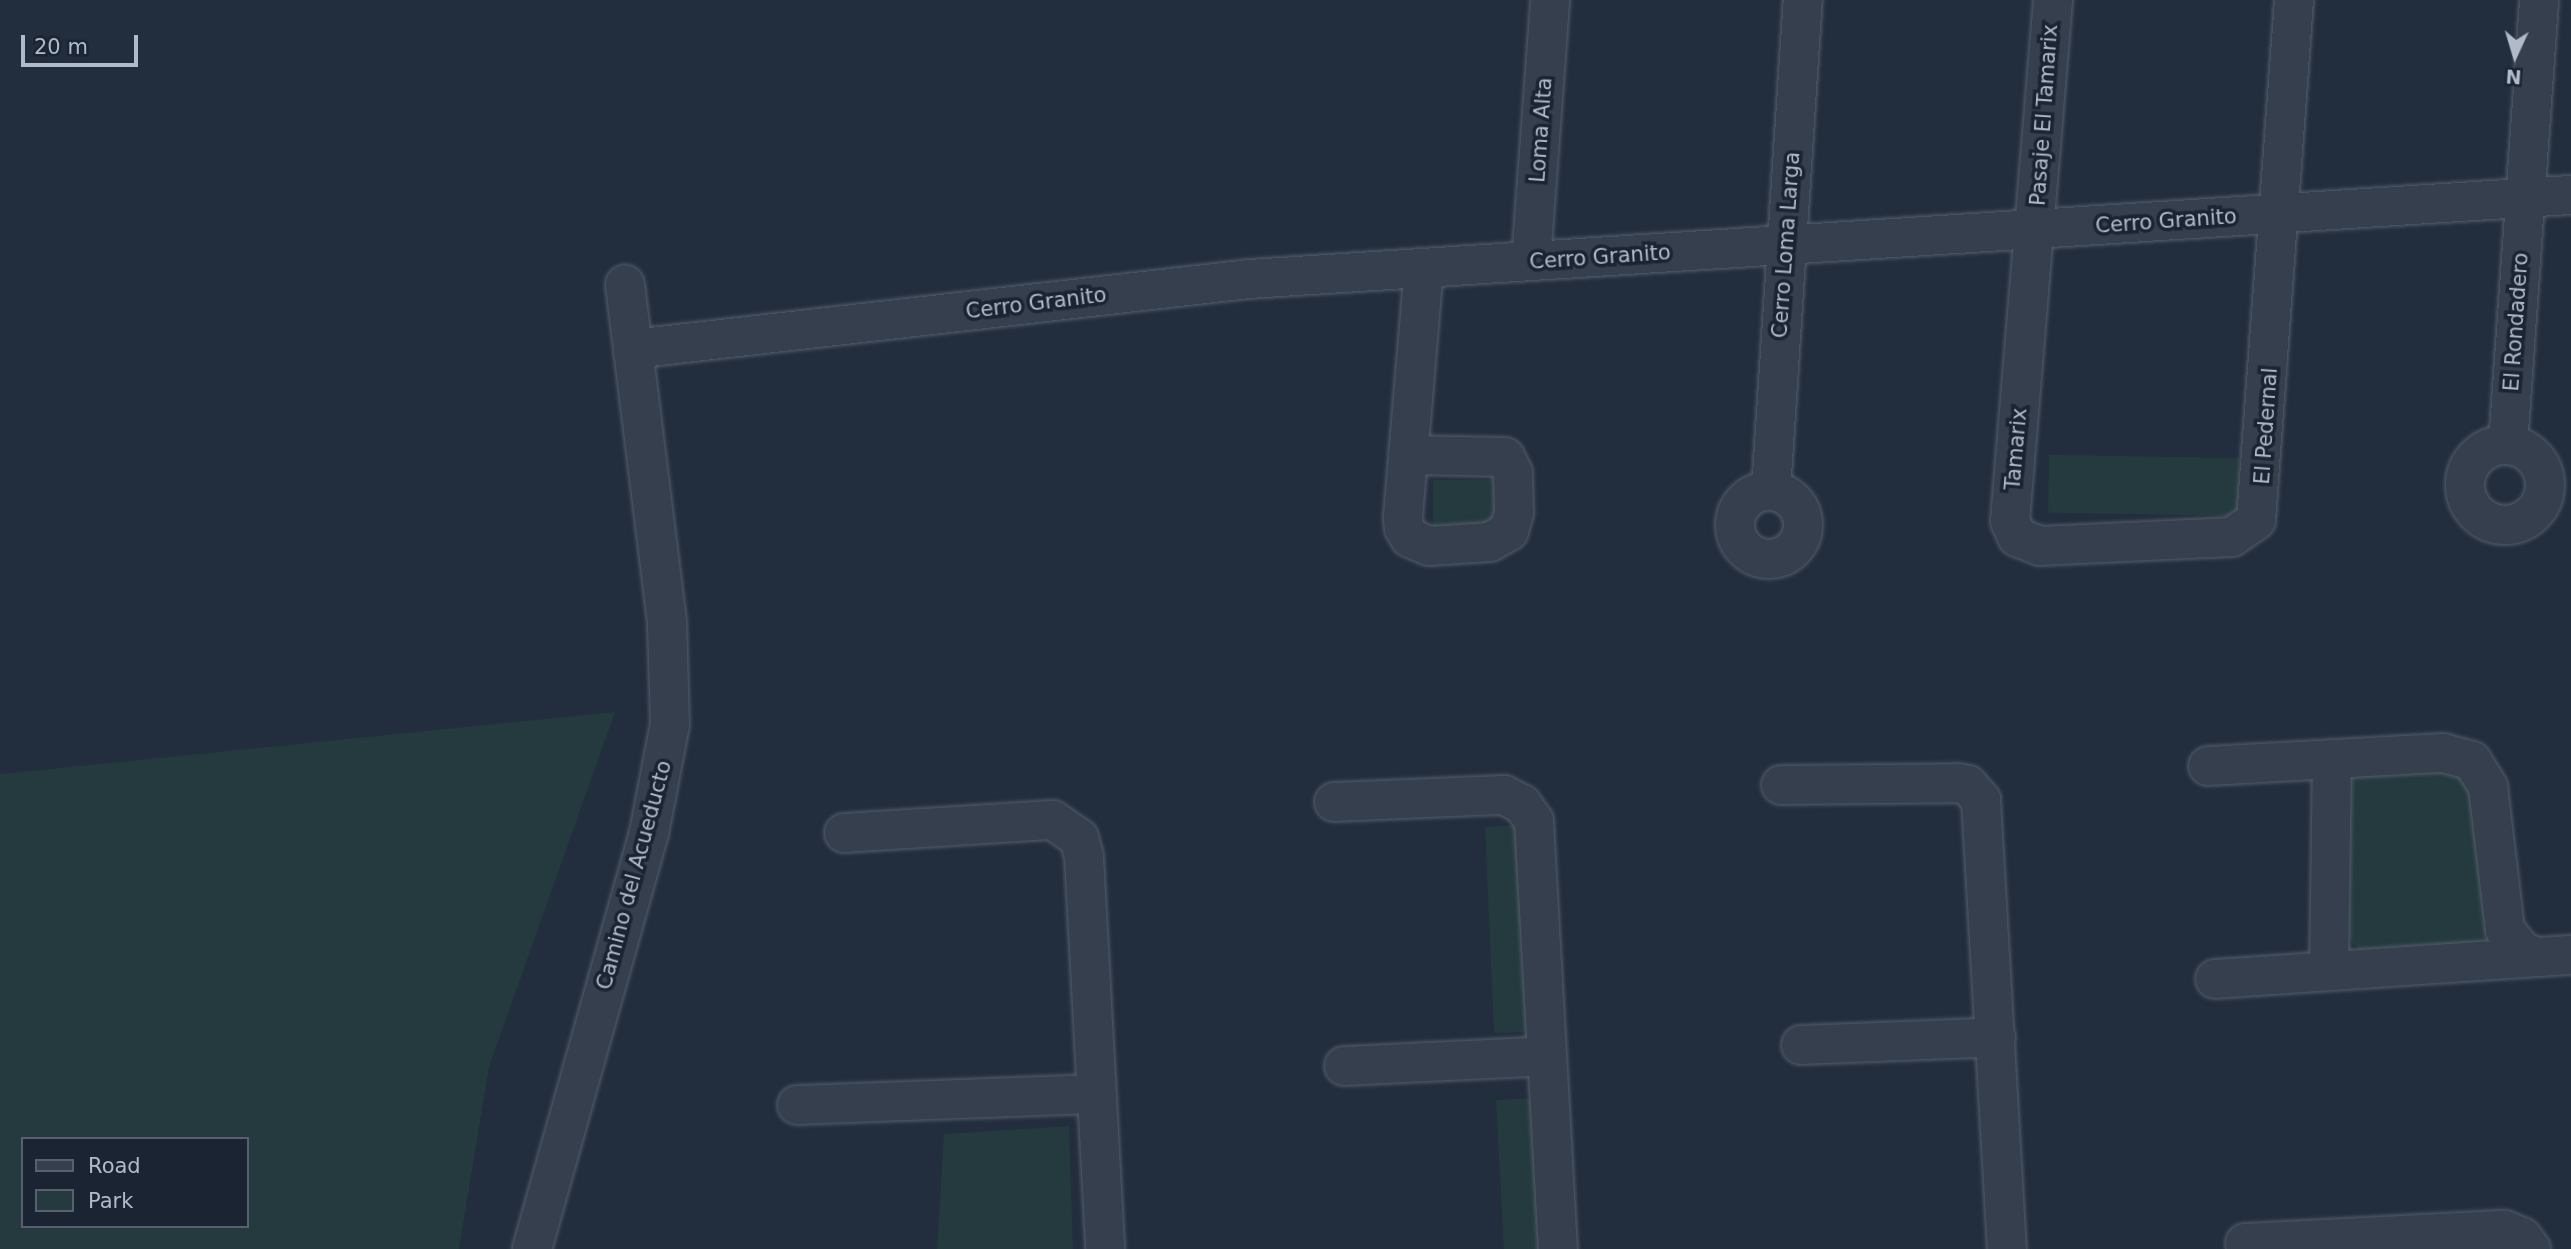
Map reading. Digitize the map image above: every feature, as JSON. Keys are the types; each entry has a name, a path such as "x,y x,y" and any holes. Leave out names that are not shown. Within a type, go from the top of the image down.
{"street":[{"name":"Loma Alta","path":"1531,261 1550,0"},
{"name":"Cerro Loma Larga","path":"1771,491 1803,0"},
{"name":"Pasaje El Tamarix","path":"2036,229 2053,0"},
{"name":"El Pedernal","path":"2144,542 2232,537 2250,528 2260,511 2294,0"},
{"name":"El Rondadero","path":"2508,445 2539,0"},
{"name":"Cerro Granito","path":"633,349 1249,279 2571,195"},
{"name":"Tamarix","path":"2036,229 2012,530 2032,545 2144,542"},
{"path":"1408,455 1424,268"},
{"name":"Camino del Acueducto","path":"532,1249 649,834 670,724 667,622 625,285"},
{"path":"2208,766 2444,753 2472,761 2488,787 2505,930 2522,951 2553,956"},
{"path":"2329,971 2332,759"},
{"path":"1781,785 1958,783 1975,791 1983,809 2007,1249"},
{"path":"1334,802 1495,795 1513,798 1529,812 1535,832 1558,1249"},
{"path":"844,833 1042,820 1073,830 1084,857 1105,1249"},
{"path":"2215,979 2553,956"},
{"path":"1801,1045 1996,1037"},
{"path":"1344,1066 1547,1056"},
{"path":"797,1105 1096,1094"},
{"path":"2245,1243 2352,1243 2504,1230 2522,1237 2530,1249"}],"green space":[{"path":"2049,455 2239,458 2238,516 2048,513"},
{"path":"1433,480 1496,480 1496,528 1433,528"},
{"path":"615,712 489,1067 459,1249 0,1249 0,774"},
{"path":"2450,769 2474,781 2492,929 2478,945 2362,953 2346,936 2346,787 2356,773"},
{"path":"1517,825 1533,1032 1494,1033 1485,827"},
{"path":"1535,1098 1543,1249 1504,1249 1496,1100"},
{"path":"1069,1126 1073,1249 937,1249 944,1134"}]}
